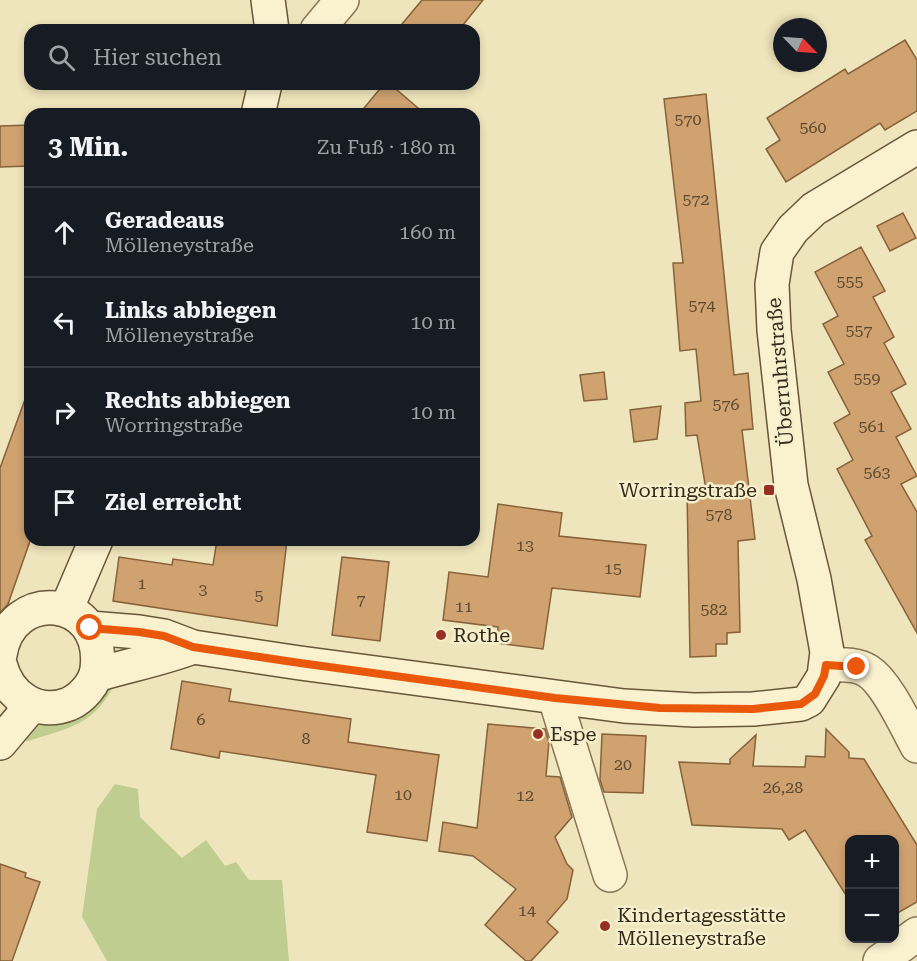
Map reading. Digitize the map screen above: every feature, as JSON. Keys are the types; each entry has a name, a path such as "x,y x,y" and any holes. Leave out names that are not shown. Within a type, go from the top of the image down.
{"main road":[{"path":"268,0 271,24"},
{"path":"322,24 342,0"},
{"path":"259,108 264,90"},
{"name":"Überruhrstraße","path":"826,665 824,633 814,579 791,485 774,330 772,284 777,252 792,229 814,209 917,147"},
{"path":"93,546 84,562 78,619 99,651 96,675 86,692 70,703 51,708 32,705 15,694 1,671 2,642 6,623 27,613 46,608 78,619 164,636 193,647 555,698 683,709 770,708 809,700 820,685 826,665 849,665 869,672 893,704 917,746"},
{"path":"96,675 140,662 164,658 193,647"},
{"path":"555,698 610,875"},
{"path":"0,742 32,705"},
{"path":"880,961 917,934"}],"green space":[{"path":"115,683 99,708 79,723 28,741 21,740 27,729 43,723"},
{"path":"115,784 138,789 140,817 182,858 206,840 225,866 236,862 249,880 282,880 289,961 107,961 82,917 97,809"}],"building":[{"path":"422,0 483,0 464,24 402,24"},
{"path":"905,40 917,60 917,111 885,130 880,123 786,182 766,149 780,140 767,118 845,69 848,74"},
{"path":"379,90 397,90 418,108 364,108"},
{"path":"706,94 734,375 748,373 753,429 742,430 755,539 738,541 740,632 727,633 727,644 716,644 716,656 690,657 687,492 706,490 697,435 686,436 685,403 701,401 696,349 680,351 673,263 683,263 664,99"},
{"path":"24,125 24,166 0,167 0,126"},
{"path":"903,213 916,238 890,251 877,226"},
{"path":"861,247 885,291 873,297 894,337 884,343 906,384 891,392 911,429 896,437 917,476 901,484 917,512 917,633 865,540 872,536 837,469 853,460 834,423 850,414 828,372 844,364 823,324 838,316 815,272"},
{"path":"604,372 607,399 584,401 580,375"},
{"path":"24,402 24,546 28,546 8,604 0,613 0,468"},
{"path":"661,406 657,439 634,442 630,410"},
{"path":"498,504 562,513 559,536 646,545 640,597 552,588 543,649 497,643 498,627 443,620 449,572 488,577"},
{"path":"216,546 286,546 277,626 113,601 119,557 172,565 173,559 213,565"},
{"path":"342,557 389,562 380,641 332,635"},
{"path":"182,681 231,689 229,701 351,719 348,742 439,755 427,841 367,832 376,775 220,751 219,758 171,749"},
{"path":"488,724 545,729 549,742 546,776 560,777 572,817 555,837 567,864 573,870 567,899 547,922 558,932 531,961 526,961 485,925 516,889 473,856 439,851 443,822 477,828"},
{"path":"826,729 849,752 849,758 864,759 917,845 917,902 899,912 899,835 845,835 845,894 805,830 789,840 782,829 692,825 679,762 730,764 730,759 756,735 753,766 805,767 806,756 825,757"},
{"path":"602,734 646,736 643,793 604,792 600,780"},
{"path":"0,864 26,873 25,877 40,882 12,961 0,961"}],"place":[{"name":"Worringstraße","path":"769,490"},
{"name":"Rothe","path":"441,635"},
{"name":"Espe","path":"538,734"},
{"name":"Kindertagesstätte Mölleneystraße","path":"605,926"}],"route":[{"path":"90,628 164,636 193,647 555,698 624,706 694,710 753,709 801,704 815,694 824,676 826,665 857,667"}]}
